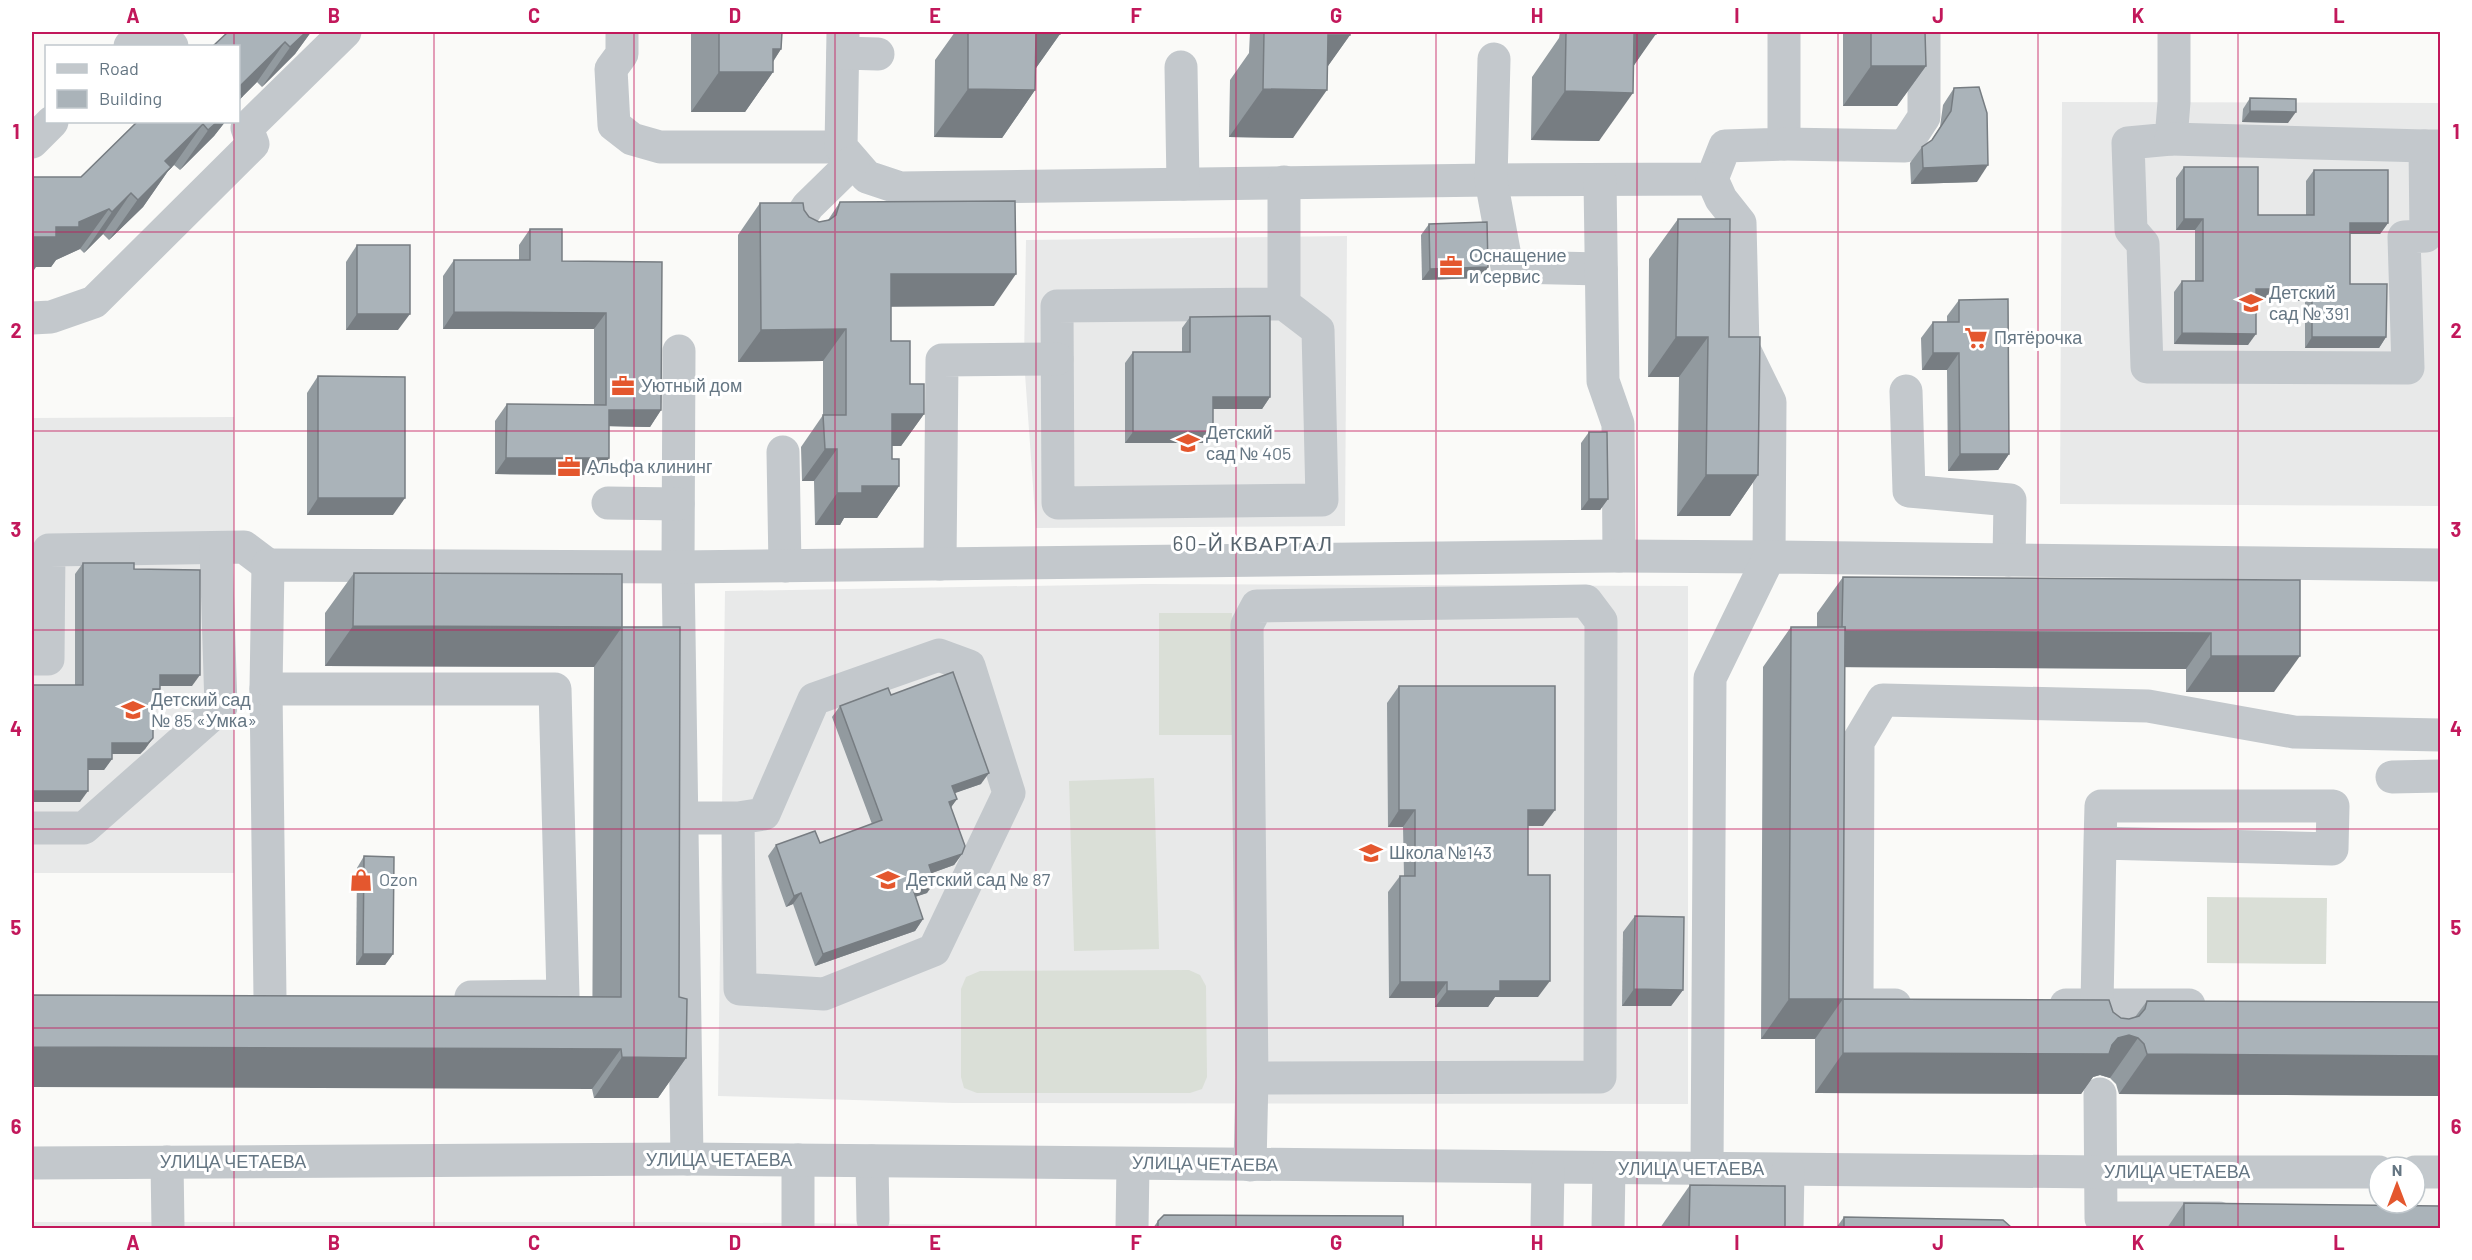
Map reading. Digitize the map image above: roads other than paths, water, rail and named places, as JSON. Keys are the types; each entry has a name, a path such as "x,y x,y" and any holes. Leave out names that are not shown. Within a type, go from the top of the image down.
{"street":[{"path":"131,45 145,32"},
{"path":"157,32 171,45"},
{"path":"32,318 51,317 94,302 254,144 243,121 345,32"},
{"path":"622,32 622,54 611,69 614,125 632,139 660,147 847,154 867,177 900,188 1712,179"},
{"path":"1784,32 1784,144"},
{"path":"1707,1169 1710,678 1769,557 1770,402 1743,347 1740,223 1721,199 1712,179 1725,146 1784,144 1905,146 1924,117 1924,32"},
{"path":"2171,139 2174,102 2174,32"},
{"path":"799,234 802,215 847,154 843,42 878,54"},
{"path":"1494,60 1491,180 1508,267 1601,269"},
{"path":"1181,67 1182,184"},
{"path":"32,142 51,123"},
{"path":"2171,139 2433,146 2426,236 2404,237 2408,368 2147,367 2143,243 2131,230 2128,143 2171,139"},
{"path":"1600,180 1603,381 1618,424 1619,556"},
{"path":"1284,182 1284,304"},
{"path":"1284,304 1318,330 1322,500 1058,503 1057,306 1284,304"},
{"path":"679,351 678,567 687,1159"},
{"path":"940,564 942,360 1057,359"},
{"path":"1906,391 1909,490 2010,500 2010,560"},
{"path":"783,452 785,566"},
{"path":"608,503 678,504"},
{"path":"32,659 48,659 49,550 244,547 268,565 678,567 1619,556 2440,565"},
{"path":"32,828 84,828 221,707 216,548"},
{"path":"235,998 282,998 266,689 268,565"},
{"path":"1250,1165 1252,1078 1247,625 1257,606 1586,601 1601,621 1600,1077 1252,1078"},
{"path":"681,818 738,818 764,814 814,699 939,655 969,666 1009,793 934,950 824,994 740,989 738,818"},
{"path":"266,689 555,689 563,996 446,997"},
{"path":"1926,1005 1857,1005 1857,742 1883,700 2148,706 2294,732 2440,735"},
{"path":"2392,777 2440,776"},
{"path":"2100,843 2332,849 2333,806 2101,806 2100,843 2097,1005 2100,1041"},
{"path":"2040,1005 2216,1005"},
{"path":"2100,1094 2101,1223 2254,1218"},
{"name":"УЛИЦА ЧЕТАЕВА","path":"32,1163 687,1159 1788,1170 2367,1172"},
{"path":"798,1160 798,1228"},
{"path":"873,1161 873,1220"},
{"path":"167,1162 168,1228"},
{"path":"1132,1228 1133,1164"},
{"path":"1547,1228 1548,1168"},
{"path":"1608,1228 1609,1168"},
{"path":"1787,1228 1788,1170"}],"place":[{"name":"Оснащение и сервис","path":"1451,266"},
{"name":"Детский сад № 391","path":"2251,303"},
{"name":"Пятёрочка","path":"1976,338"},
{"name":"Уютный дом","path":"623,386"},
{"name":"Детский сад № 405","path":"1188,443"},
{"name":"Альфа клининг","path":"569,467"},
{"name":"Детский сад № 85 «Умка»","path":"133,710"},
{"name":"Школа №143","path":"1371,853"},
{"name":"Ozon","path":"361,880"},
{"name":"Детский сад № 87","path":"888,880"}],"district":[{"name":"60-Й КВАРТАЛ","path":"1253,544"}]}
